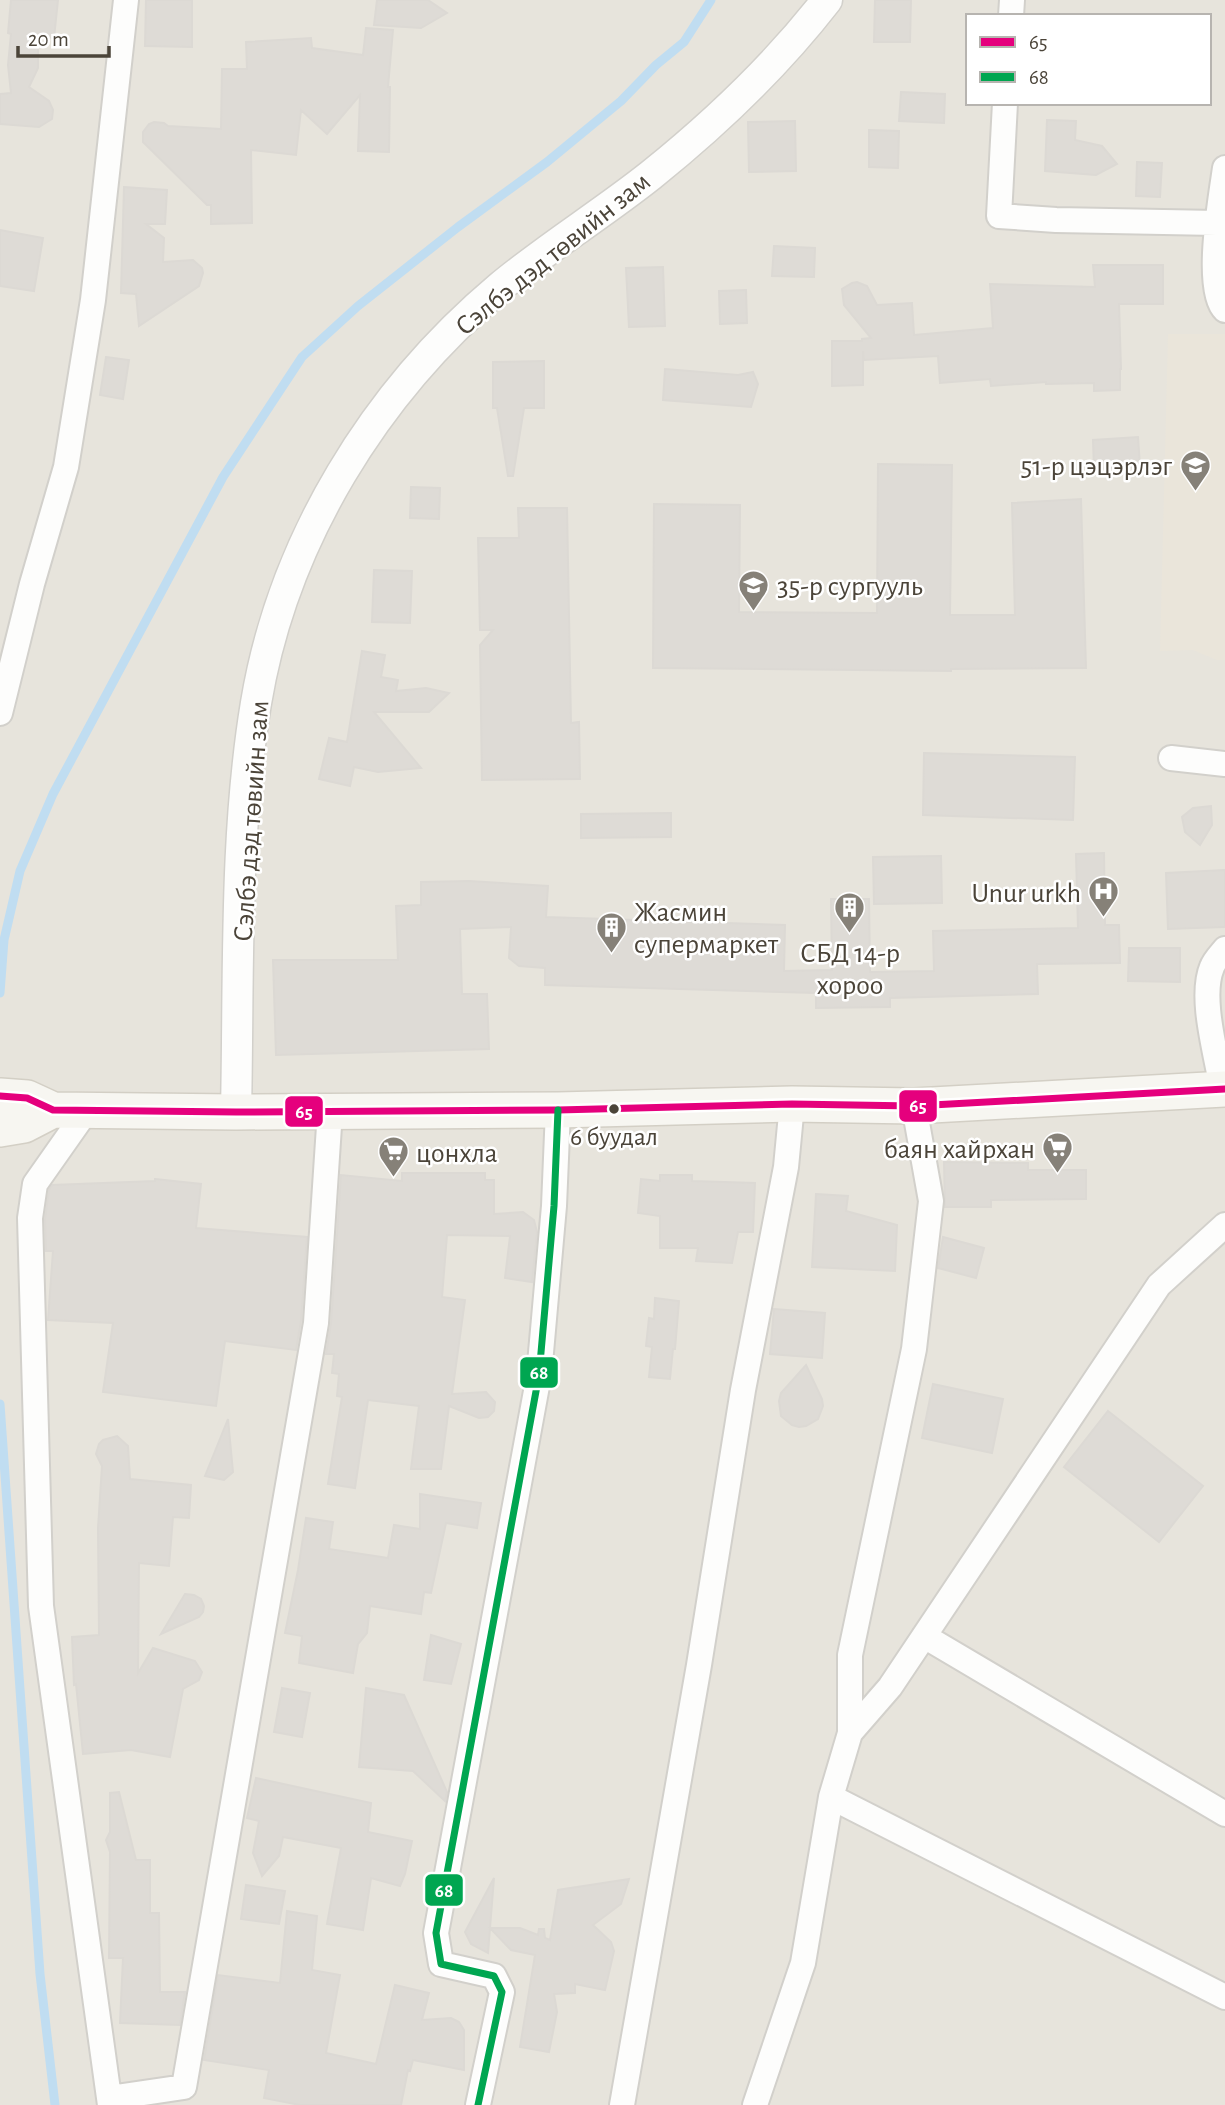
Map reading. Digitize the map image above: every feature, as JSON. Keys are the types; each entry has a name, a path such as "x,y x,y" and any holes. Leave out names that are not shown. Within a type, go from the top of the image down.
{"main road":[{"path":"21,1111 558,1110 792,1104 914,1106 1224,1089"}],"street":[{"path":"0,713 32,584 66,467 93,300 126,0"},
{"name":"Сэлбэ дэд төвийн зам","path":"236,1112 242,858 251,741 257,701 271,635 287,587 307,539 333,489 387,405 445,338 499,288 648,177 726,111 782,56 827,0"},
{"path":"1005,105 999,215 1056,220 1217,223"},
{"path":"1225,168 1217,223 1216,293 1225,310"},
{"path":"1171,758 1225,764"},
{"path":"1224,1089 1210,1021 1208,983 1212,966 1225,949"},
{"path":"622,2105 699,1665 743,1390 786,1167 792,1104"},
{"path":"755,2105 803,1963 831,1797 850,1733 850,1656 914,1349 931,1201 914,1106"},
{"path":"87,1110 35,1184 30,1217 41,1606 109,2102 184,2087 316,1323 330,1111"},
{"path":"478,2105 502,1992 494,1976 441,1964 436,1933 540,1375 554,1206 558,1110"},
{"path":"850,1733 890,1687 1158,1285 1225,1225"},
{"path":"924,1636 1225,1814"},
{"path":"831,1797 1225,1997"}],"shaded area":[{"path":"0,0 1225,0 1225,2105 0,2105"},
{"name":"51-р цэцэрлэг","path":"1168,334 1225,334 1225,660 1217,660 1193,650 1160,651"}],"building":[{"path":"11,0 58,0 54,38 38,36 38,68 29,87 49,101 53,110 52,119 39,127 0,124 0,94 11,93 8,65 11,34 8,33"},
{"path":"146,0 192,0 192,47 145,46"},
{"path":"377,0 428,0 447,13 421,28 374,25"},
{"path":"875,0 911,0 910,42 874,42"},
{"path":"366,28 393,30 388,87 389,152 358,151 360,95 327,134 301,110 296,155 251,150 252,223 211,224 211,205 207,205 143,142 143,132 154,122 168,126 221,129 222,69 247,69 246,42 311,38 312,48 363,55"},
{"path":"901,92 945,94 944,123 899,121"},
{"path":"1047,120 1076,121 1075,140 1102,146 1117,164 1096,175 1045,171"},
{"path":"795,121 796,171 749,172 748,122"},
{"path":"869,130 899,131 898,168 869,167"},
{"path":"1137,162 1162,163 1160,197 1136,196"},
{"path":"124,187 167,190 165,224 146,224 164,238 163,262 193,260 202,268 203,273 199,286 139,326 136,294 121,293"},
{"path":"0,230 43,238 34,291 0,286"},
{"path":"774,246 815,248 814,277 772,276"},
{"path":"1093,265 1163,265 1163,304 1119,304 1120,390 1094,391 1094,383 1046,382 991,386 990,379 940,383 938,356 864,360 863,351 863,385 832,386 832,341 862,341 871,338 844,305 842,289 852,283 867,286 877,305 912,303 914,335 993,328 990,284 1095,287"},
{"path":"663,267 665,326 629,327 626,268"},
{"path":"746,290 747,323 720,324 719,291"},
{"path":"106,357 129,360 123,399 100,395"},
{"path":"544,361 544,408 524,408 513,476 508,476 497,408 493,408 493,362"},
{"path":"665,369 738,375 753,372 758,384 751,407 663,400"},
{"path":"1138,437 1140,466 1094,469 1093,440"},
{"path":"878,464 952,465 950,615 1015,615 1012,503 1081,499 1086,668 951,671 653,668 654,504 740,505 739,612 877,613"},
{"path":"411,487 440,488 439,519 410,518"},
{"path":"518,508 567,508 571,723 579,722 580,779 482,780 480,645 493,630 480,630 478,538 519,538"},
{"path":"374,570 412,571 410,623 372,622"},
{"path":"362,651 385,655 381,677 398,680 396,691 426,688 449,693 429,712 374,712 421,768 378,772 354,767 350,786 319,779 329,738 347,742"},
{"path":"924,753 1075,757 1073,820 923,815"},
{"path":"1211,806 1212,825 1200,845 1185,832 1182,817 1193,808"},
{"path":"671,813 671,837 581,838 581,814"},
{"path":"1104,853 1105,925 1119,925 1120,963 1037,964 1038,994 890,998 890,1007 816,1008 816,993 545,985 545,968 519,966 509,958 511,927 460,929 462,994 487,994 489,1049 276,1055 273,960 398,960 396,906 421,905 421,882 469,881 548,886 546,917 785,925 784,971 832,970 831,899 869,899 870,972 934,971 933,931 1078,928 1076,854"},
{"path":"941,856 942,903 874,904 873,857"},
{"path":"1225,870 1225,927 1168,929 1166,873"},
{"path":"1129,948 1180,948 1180,982 1128,981"},
{"path":"944,1162 1028,1163 1028,1170 1086,1170 1086,1199 991,1200 991,1207 945,1207"},
{"path":"402,1173 485,1173 485,1180 494,1180 494,1214 523,1212 534,1220 537,1232 532,1282 505,1278 510,1236 447,1235 442,1297 465,1300 452,1394 486,1392 495,1402 494,1411 488,1417 479,1418 449,1406 441,1469 411,1469 419,1406 368,1400 355,1488 328,1484 342,1397 337,1396 339,1374 332,1373 334,1354 326,1354 331,1324 341,1175 402,1181"},
{"path":"660,1175 692,1175 692,1181 755,1183 753,1232 738,1232 732,1263 696,1261 698,1248 660,1248 660,1216 638,1213 641,1179 660,1181"},
{"path":"155,1179 201,1184 196,1228 307,1237 301,1321 296,1350 225,1341 216,1406 103,1392 113,1323 48,1320 53,1251 46,1251 45,1219 52,1185"},
{"path":"816,1194 848,1196 846,1211 897,1225 895,1271 812,1267"},
{"path":"943,1237 984,1248 976,1278 938,1268"},
{"path":"655,1298 679,1301 670,1379 649,1377 652,1347 646,1346 649,1318 654,1319"},
{"path":"774,1309 825,1313 822,1358 770,1354"},
{"path":"806,1365 823,1406 818,1419 799,1427 781,1416 779,1401 781,1393"},
{"path":"933,1384 1003,1399 992,1453 922,1438"},
{"path":"1108,1411 1203,1486 1159,1542 1064,1467"},
{"path":"228,1419 233,1472 224,1480 205,1476"},
{"path":"117,1436 128,1446 130,1479 191,1485 189,1518 173,1517 169,1566 139,1563 138,1673 153,1648 195,1661 202,1672 199,1680 183,1689 170,1757 131,1750 83,1754 76,1684 74,1685 72,1637 99,1635 98,1528 102,1466 96,1454 103,1440"},
{"path":"420,1494 481,1503 477,1528 446,1523 431,1593 424,1592 421,1614 370,1606 367,1633 358,1644 353,1673 299,1663 302,1636 285,1633 306,1518 333,1522 329,1549 388,1558 394,1525 420,1529"},
{"path":"185,1594 201,1599 203,1612 199,1617 161,1634"},
{"path":"431,1635 461,1644 451,1684 424,1680"},
{"path":"282,1688 310,1693 302,1737 274,1732"},
{"path":"366,1688 404,1695 447,1792 445,1801 413,1771 359,1767"},
{"path":"256,1778 371,1803 368,1832 412,1841 400,1886 371,1878 363,1930 327,1924 341,1848 283,1837 279,1856 262,1876 253,1853 259,1821 247,1818"},
{"path":"119,1792 136,1860 150,1860 150,1913 159,1913 160,1992 185,1992 180,2025 120,2023 123,1958 109,1958 110,1852 106,1840 110,1832 110,1793"},
{"path":"494,1878 488,1953 471,1944 465,1932"},
{"path":"629,1879 621,1904 593,1925 611,1942 614,1951 605,1990 575,1984 575,1993 554,1994 557,2012 549,2052 520,2047 535,1955 511,1950 490,1928 520,1928 538,1935 539,1929 544,1929 545,1938 550,1940 558,1890"},
{"path":"246,1885 285,1891 279,1924 241,1919"},
{"path":"287,1911 317,1916 312,1970 340,1975 326,2053 376,2064 395,1985 429,1993 422,2020 451,2018 459,2022 464,2030 464,2070 413,2060 410,2071 408,2070 401,2105 300,2105 264,2098 269,2070 204,2060 218,1975 280,1983"}],"waterway":[{"path":"0,993 4,940 20,871 53,794 223,477 302,357 358,306 458,227 547,162 621,101 656,65 684,42 711,0"},
{"path":"0,1404 40,1974 55,2105"}],"transit line":[{"name":"65","path":"0,1096 27,1098 53,1110 236,1112 558,1110 792,1104 914,1106 1225,1089"},
{"name":"68","path":"478,2105 502,1992 494,1976 441,1964 436,1933 539,1375 554,1206 558,1110"}],"place":[{"name":"51-р цэцэрлэг","path":"1195,492"},
{"name":"35-р сургууль","path":"754,612"},
{"name":"Unur urkh","path":"1104,919"},
{"name":"СБД 14-р хороо","path":"850,935"},
{"name":"Жасмин супермаркет","path":"611,954"},
{"name":"6 буудал","path":"614,1109"},
{"name":"баян хайрхан","path":"1058,1175"},
{"name":"цонхла","path":"393,1179"}]}
